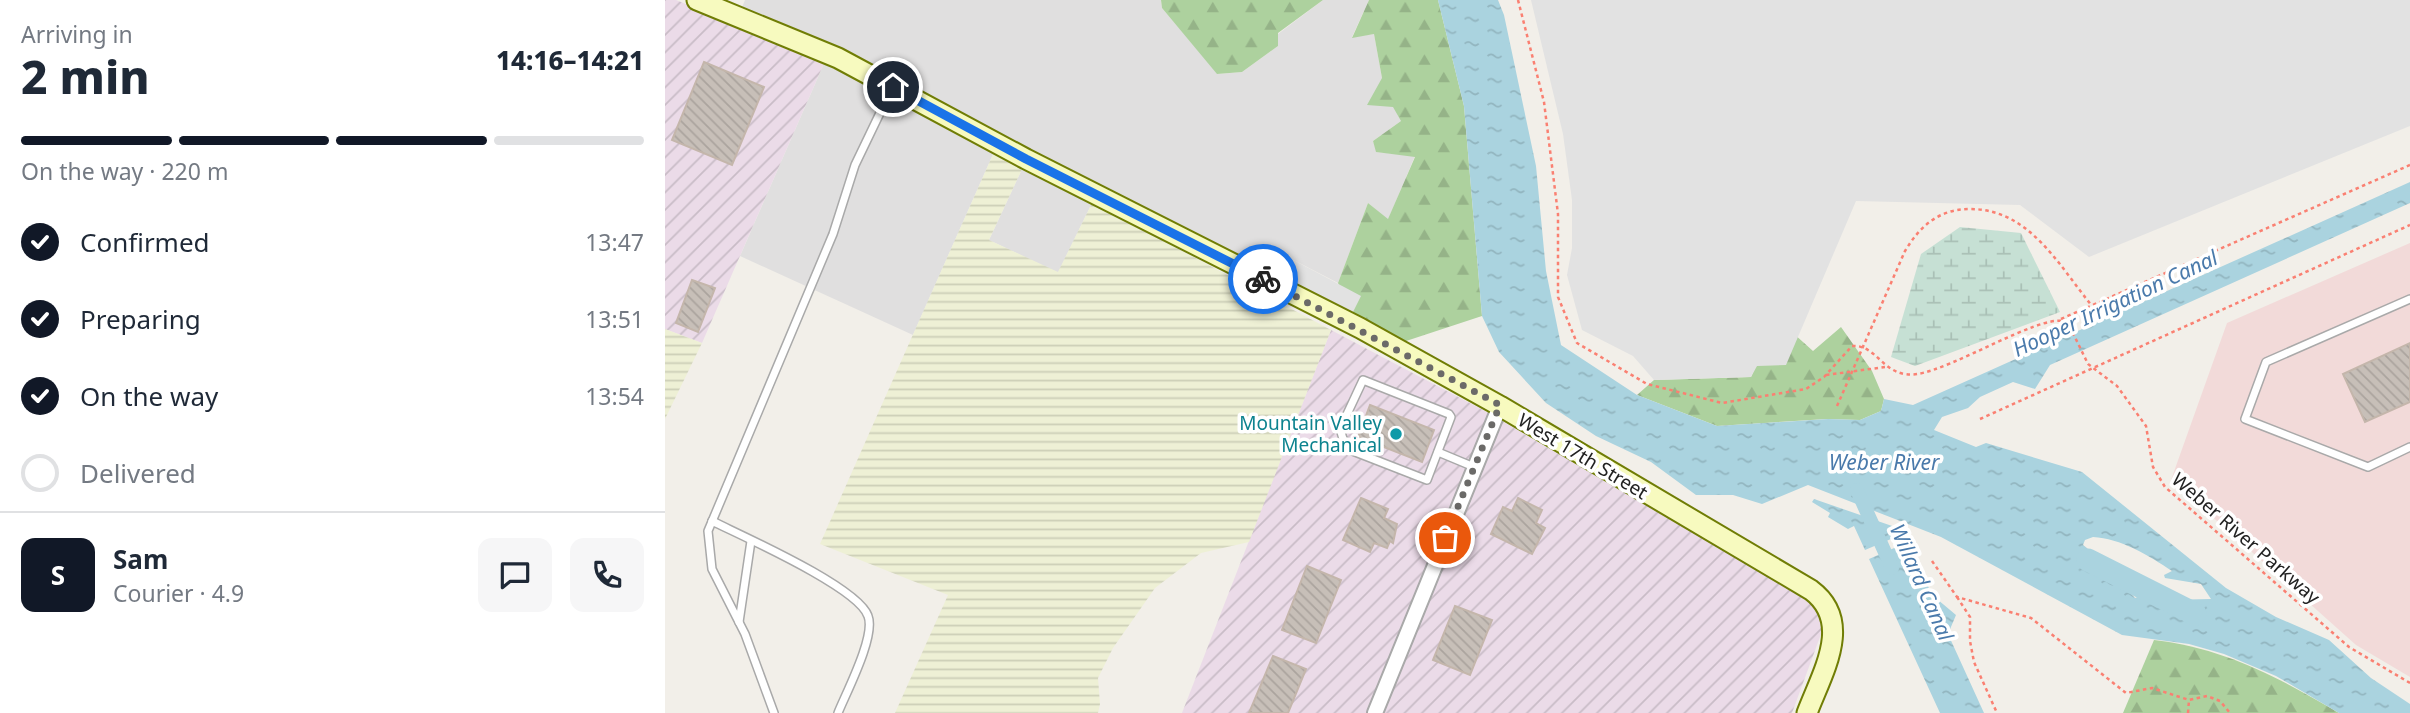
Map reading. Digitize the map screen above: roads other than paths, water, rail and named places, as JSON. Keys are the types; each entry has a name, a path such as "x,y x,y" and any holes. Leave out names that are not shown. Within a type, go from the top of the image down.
{"street":[{"name":"West 17th Street","path":"697,0 838,58 1026,159 1360,328 1500,405 1811,590 1825,603 1834,624 1833,642 1807,713"},
{"path":"1375,713 1500,405"}],"lane":[{"path":"774,713 739,622 712,569 708,546 712,521 829,245 855,165 893,87"},
{"path":"2410,299 2266,362 2245,419 2368,467 2410,447"},
{"path":"1367,380 1450,414 1438,452 1427,480 1350,450 1340,433 1359,383 1367,380"},
{"path":"1438,452 1474,467"},
{"path":"712,521 797,562 848,595 869,617 860,659 838,713"},
{"path":"739,622 751,541"}],"water":[{"path":"1438,0 1498,0 1504,15 1536,166 1546,271 1561,345 1637,395 1717,426 1828,419 1860,420 1881,411 1884,399 1913,405 2410,182 2410,203 2050,365 2035,389 2013,382 1980,397 1968,408 1942,417 1934,430 1976,447 1986,443 2082,472 2226,588 2276,617 2329,640 2371,678 2410,704 2410,713 2339,713 2276,676 2224,654 2189,644 2122,635 1941,537 1808,485 1762,504 1733,495 1696,495 1651,462 1596,436 1546,403 1499,352 1482,316 1464,106","holes":["2093,537 2134,549 2172,571 2164,575 2165,578 2201,584 2211,599 2164,600 2150,593 2135,598 2112,568 2083,545 2085,540"]},
{"path":"1814,499 1895,527 1898,536 1865,550 1854,526 1848,529 1828,517 1830,513 1812,502"},
{"path":"1901,545 1905,553 1920,564 1931,594 1956,615 1948,634 1984,713 1940,713 1869,559"}],"waterway":[{"name":"Willard Canal","path":"1857,490 1892,568"},
{"name":"Weber River","path":"2088,560 2195,614"}],"place":[{"name":"Mountain Valley Mechanical","path":"1396,434"}],"water label":[{"name":"Hooper Irrigation Canal","path":"2115,303"}]}
